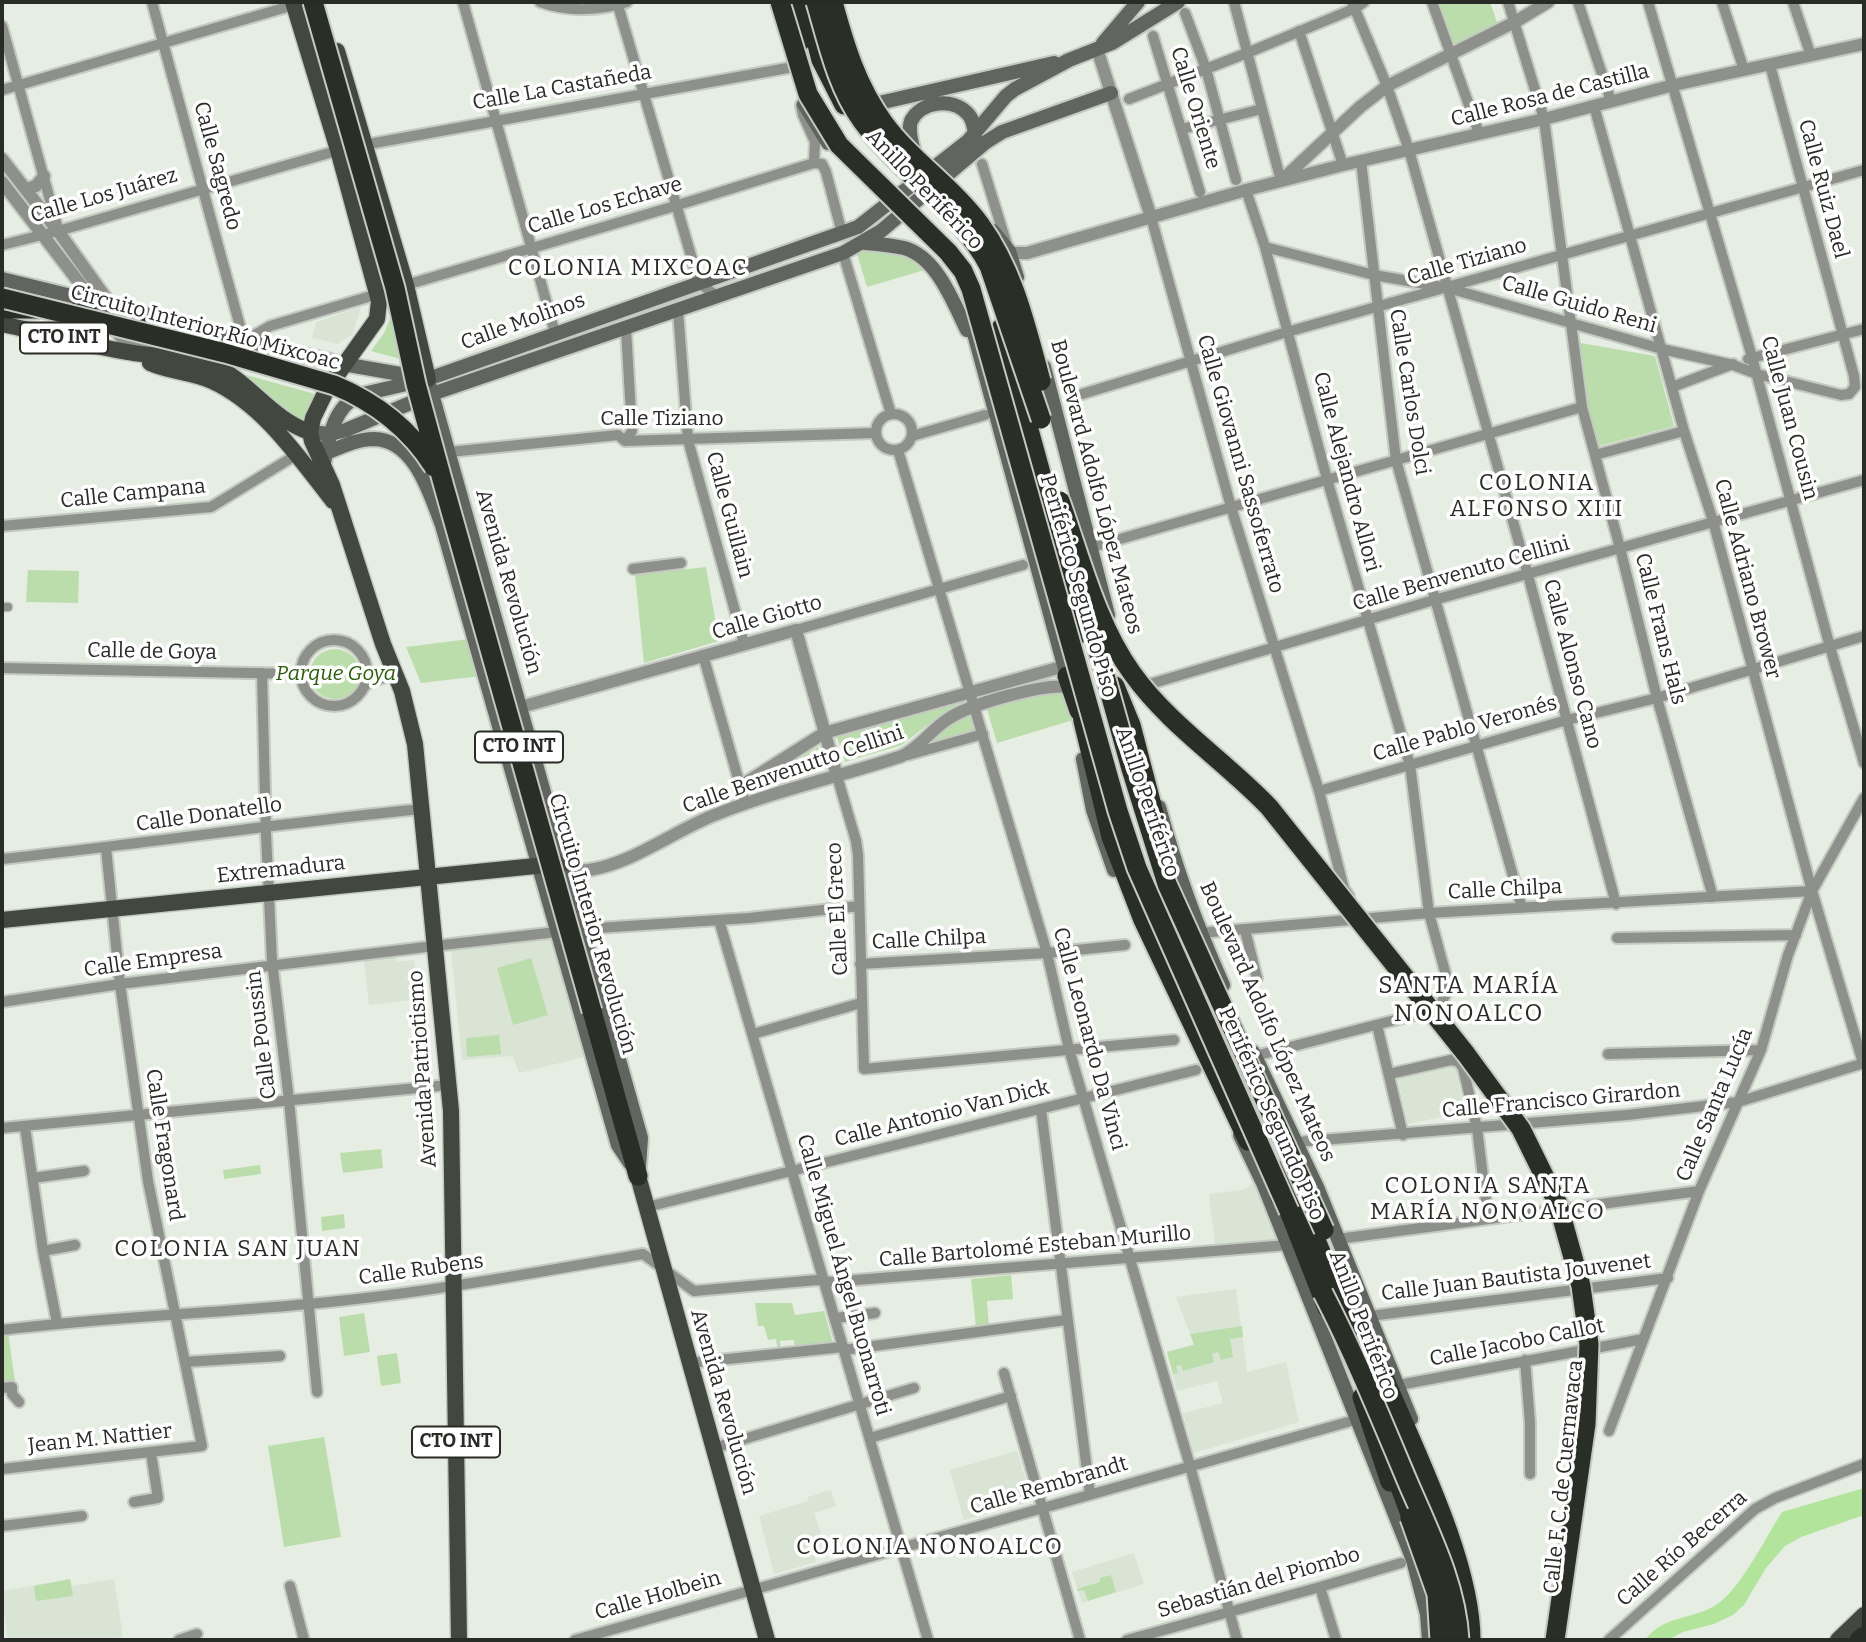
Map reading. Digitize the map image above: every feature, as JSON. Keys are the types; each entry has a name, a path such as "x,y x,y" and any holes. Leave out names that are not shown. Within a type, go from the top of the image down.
{"highway":[{"name":"Circuito Interior Revolución","path":"313,2 395,288 416,384 443,483 638,1176"},
{"name":"Periférico Segundo Piso","path":"778,2 808,94 839,145 948,252 971,289 1118,811 1137,867 1323,1293 1362,1415"},
{"name":"Anillo Periférico","path":"791,2 806,68 843,140 956,251 969,268 977,288 1070,673 1142,868 1308,1241 1425,1555 1438,1599 1442,1640"},
{"name":"Anillo Periférico","path":"806,2 821,60 881,177"},
{"name":"Periférico Segundo Piso","path":"816,2 839,78 861,120 965,231 986,260 1041,419 1087,611 1131,769 1167,884 1331,1235 1442,1520 1466,1596 1471,1640"},
{"path":"833,2 847,53 866,97 885,125 978,222 1004,264 1014,286 1041,381 1041,419"},
{"name":"Anillo Periférico","path":"923,217 962,234 978,256 990,285 1094,667 1154,862 1278,1148 1443,1544 1464,1621 1459,1640"},
{"name":"Circuito Interior Río Mixcoac","path":"2,298 256,362 350,392 380,410 404,429 426,455 443,483"},
{"path":"2,309 84,306 157,331 177,326"},
{"path":"1060,502 1106,628 1131,672 1159,706 1269,807 1466,1054 1521,1129 1559,1204 1581,1286 1589,1344 1586,1423 1555,1640"},
{"path":"1087,611 1131,725 1166,858 1272,1106 1278,1148"},
{"path":"1070,673 1111,837 1143,920 1262,1170 1289,1211"},
{"path":"1323,1293 1361,1371 1445,1571 1442,1640"},
{"path":"1362,1415 1424,1578 1442,1640"},
{"path":"1362,1415 1384,1443 1385,1453 1444,1595 1458,1621 1459,1640"},
{"path":"1859,1640 1864,1636"}],"main road":[{"name":"Avenida Revolución","path":"322,2 406,285 430,386 641,1138 638,1176"},
{"path":"778,2 801,98 815,125 832,149 881,177"},
{"path":"841,2 879,103 894,127 915,151 909,129 912,120 933,104 947,103 959,107 973,121 975,134"},
{"path":"1097,49 1138,2"},
{"path":"293,3 338,150 380,307 377,319 343,364 321,400 310,432"},
{"name":"Calle Molinos","path":"310,432 330,434 359,425 430,386 555,333 842,233 871,219 975,134 1006,96 1069,60 1182,8"},
{"path":"879,103 1069,60"},
{"name":"Calle Molinos","path":"325,458 338,414 351,399 375,391 430,386 626,329 844,253 865,243 986,142 1002,132 1111,93"},
{"name":"Boulevard Adolfo López Mateos","path":"950,185 984,219 1009,251 1054,401 1126,689 1172,855 1200,933 1297,1142 1331,1235 1399,1385 1457,1540 1472,1588 1477,1640"},
{"path":"923,217 962,292 1070,673 1093,810 1103,843 1141,931 1263,1183 1362,1415 1413,1560 1427,1614 1429,1640"},
{"path":"865,243 904,248 916,253 926,262 953,302 985,377"},
{"name":"CTO INT","path":"2,279 84,306"},
{"name":"CTO INT","path":"2,324 127,352 166,358 184,357 207,363 225,372 281,417 310,432"},
{"path":"177,326 430,386"},
{"name":"CTO INT","path":"127,352 154,365 201,377 227,390 247,403 296,455"},
{"name":"Avenida Patriotismo","path":"310,432 312,441 325,458 339,509 409,715 415,744 449,1085 459,1640"},
{"name":"Avenida Revolución","path":"325,458 366,440 387,441 410,459 426,485 442,525 618,1145 638,1176 767,1640"},
{"name":"Avenida Patriotismo","path":"296,455 339,509"},
{"name":"Extremadura","path":"2,920 565,863"},
{"path":"1838,1640 1864,1615"}],"street":[{"name":"Calle Sagredo","path":"152,2 244,341"},
{"path":"463,2 555,333"},
{"path":"540,2 565,9 620,3 698,283 718,297"},
{"path":"1234,2 1281,181 1360,107 1387,86 1515,22 1548,2"},
{"path":"1432,2 1479,134"},
{"name":"Calle Frans Hals","path":"1508,2 1544,119 1582,407 1657,698 1713,897"},
{"path":"1578,2 1611,101"},
{"name":"Calle Juan Cousin","path":"1648,2 1757,374 1864,763"},
{"path":"1722,2 1744,70"},
{"path":"1793,2 1811,56"},
{"path":"2,90 293,3"},
{"path":"1129,99 1247,53 1358,4"},
{"name":"Calle Alonso Cano","path":"1358,4 1409,150 1528,575 1616,904"},
{"path":"1182,8 1206,69 1236,180"},
{"path":"2,26 58,232"},
{"path":"1299,31 1343,165"},
{"name":"Calle Oriente","path":"1153,36 1200,192"},
{"name":"Calle Rosa de Castilla","path":"1009,251 1027,253 1281,181 1544,119 1674,85 1864,47"},
{"name":"Calle Giovanni Sassoferrato","path":"1097,49 1151,217 1231,507 1318,791 1344,889"},
{"name":"Calle Ruiz Dael","path":"1770,65 1855,387 1849,394 1840,395"},
{"name":"Calle La Castañeda","path":"338,150 793,66"},
{"path":"801,98 803,115 815,142 814,163 822,164 826,172 842,233"},
{"name":"Calle Adriano Brower","path":"1594,106 1684,431 1713,521 1812,891 1863,1063"},
{"path":"1182,129 1262,109"},
{"name":"Calle Los Juárez","path":"2,245 58,232 338,150"},
{"path":"2,159 58,232 121,337 184,357"},
{"name":"Calle Carlos Dolci","path":"1361,161 1396,460 1522,908"},
{"name":"Calle Los Echave","path":"406,285 814,163"},
{"path":"982,164 1009,251"},
{"name":"Calle Tiziano","path":"1082,394 1287,332 1864,170"},
{"path":"26,189 36,186 44,176"},
{"path":"2,182 42,234 84,306"},
{"name":"Calle Alejandro Allori","path":"1247,190 1410,765 1429,914 1447,979 1447,992 1438,1009"},
{"name":"Calle Guido Reni","path":"1265,247 1374,275 1448,288 1662,349 1733,365 1757,374 1840,395"},
{"path":"844,253 891,414"},
{"path":"244,341 270,326 378,294"},
{"name":"Calle Guillain","path":"678,311 688,440 744,644"},
{"path":"625,441 632,431 626,329"},
{"path":"1672,387 1752,357 1864,329"},
{"path":"1092,547 1582,407"},
{"path":"891,414 904,417 912,429 907,445 898,450 884,447 875,433 879,422 891,414"},
{"path":"912,436 985,415"},
{"path":"1595,455 1684,431"},
{"name":"Calle Tiziano","path":"449,452 618,435 625,441 875,433"},
{"name":"Calle Leonardo Da Vinci","path":"898,450 1047,953 1069,1048 1190,1466 1237,1640"},
{"name":"Calle Campana","path":"2,526 211,507 296,455"},
{"name":"Calle Benvenuto Cellini","path":"1110,622 1150,687 1273,647 1434,600 1864,480"},
{"path":"633,569 681,563"},
{"name":"Calle Giotto","path":"521,707 1023,565"},
{"name":"Calle El Greco","path":"796,630 856,841 863,1069 919,1066 1069,1048"},
{"name":"Calle Pablo Veronés","path":"1318,791 1567,720 1657,698 1864,636"},
{"path":"365,686 368,672 366,663 360,652 350,644 330,640 318,644 308,653 302,665 301,674 308,693 316,701 327,705 338,706 349,702 371,681 396,674"},
{"path":"366,663 388,655"},
{"path":"703,655 745,803"},
{"name":"Calle de Goya","path":"2,668 301,674"},
{"name":"Calle Poussin","path":"262,673 265,826 272,965 289,1100 317,1392"},
{"path":"739,787 824,733 970,693 1070,673"},
{"name":"Calle Benvenutto Cellini","path":"565,863 580,870 606,865 695,823 745,803 902,756 919,746 950,717 974,706 1046,687 1070,673"},
{"path":"902,756 982,734"},
{"name":"Calle Santa Lucía","path":"1609,1431 1699,1191 1761,1050 1812,891 1864,798"},
{"name":"Calle Donatello","path":"2,859 421,809"},
{"name":"Calle Fragonard","path":"106,848 120,984 148,1181 202,1446"},
{"name":"Calle F. C. de Cuernavaca","path":"1344,889 1527,1124 1550,1166 1567,1207 1590,1290 1597,1348 1592,1425 1564,1640"},
{"name":"Calle Chilpa","path":"1200,933 1429,914 1812,891"},
{"name":"Calle Empresa","path":"2,1002 120,984 583,929 719,920 859,906"},
{"name":"Calle Miguel Ángel Buonarroti","path":"719,920 928,1640"},
{"path":"1245,930 1257,978"},
{"path":"1617,938 1796,935"},
{"name":"Calle Chilpa","path":"860,964 1047,953 1125,945"},
{"path":"753,1034 862,1003"},
{"path":"1255,1056 1438,1009"},
{"path":"1377,1025 1403,1135"},
{"path":"1069,1048 1174,1040"},
{"path":"1608,1054 1761,1050"},
{"path":"1389,1074 1451,1060 1459,1062 1463,1068 1477,1128 1488,1218"},
{"name":"Calle Francisco Girardon","path":"1297,1142 1527,1124 1738,1102 1863,1063"},
{"name":"Calle Antonio Van Dick","path":"647,1207 1196,1070"},
{"path":"2,1128 449,1085"},
{"path":"1041,1109 1090,1494"},
{"path":"25,1127 43,1251 57,1323"},
{"path":"33,1178 84,1171"},
{"path":"1331,1235 1699,1191"},
{"path":"43,1251 75,1245"},
{"name":"Calle Bartolomé Esteban Murillo","path":"665,1271 694,1291 1061,1265 1288,1245"},
{"name":"Calle Rubens","path":"2,1331 57,1323 308,1304 453,1286 643,1254 665,1271"},
{"name":"Calle Juan Bautista Jouvenet","path":"1370,1316 1668,1278"},
{"path":"836,1318 876,1313"},
{"path":"690,1363 844,1348 1066,1320"},
{"name":"Calle Jacobo Callot","path":"1399,1385 1643,1339"},
{"path":"185,1362 280,1356"},
{"path":"1525,1360 1530,1423 1530,1474"},
{"path":"1004,1373 1080,1640"},
{"path":"2,1388 12,1387 12,1394 19,1402"},
{"path":"714,1448 914,1388"},
{"path":"870,1438 1011,1396"},
{"name":"Calle Rembrandt","path":"753,1589 1362,1415"},
{"name":"Jean M. Nattier","path":"2,1469 202,1446"},
{"path":"134,1502 158,1498 151,1453"},
{"name":"Calle Río Becerra","path":"1609,1640 1755,1509 1775,1498 1864,1465"},
{"path":"2,1526 82,1516"},
{"name":"Sebastián del Piombo","path":"1127,1640 1401,1563"},
{"path":"290,1586 304,1640"},
{"path":"1320,1587 1336,1640"},
{"name":"Calle Holbein","path":"575,1640 753,1589"},
{"path":"617,1628 621,1640"},
{"path":"179,1640 197,1634"}],"shaded area":[{"path":"361,307 353,334 338,344 312,338 316,322"},
{"path":"555,939 588,1056 519,1073 513,1056 462,1060 451,951"},
{"path":"396,957 397,962 414,960 418,999 369,1005 364,961"},
{"path":"1456,1066 1464,1112 1408,1124 1397,1076"},
{"path":"1257,1182 1278,1232 1275,1239 1215,1246 1209,1194 1242,1190"},
{"path":"1236,1289 1247,1372 1286,1362 1299,1422 1194,1453 1183,1413 1223,1403 1217,1381 1177,1391 1167,1352 1194,1344 1176,1297"},
{"path":"1017,1451 1032,1501 964,1520 950,1470"},
{"path":"1864,1488 1864,1515 1801,1537 1785,1546 1766,1568 1744,1605 1733,1615 1668,1640 1645,1640 1660,1626 1707,1610 1725,1598 1743,1576 1782,1512"},
{"path":"831,1490 836,1506 814,1513 823,1539 810,1544 816,1562 774,1574 759,1516 808,1501 808,1497"},
{"path":"1134,1553 1144,1584 1082,1603 1072,1572"},
{"path":"70,1579 72,1586 114,1579 123,1637 103,1640 7,1640 2,1591"}],"green space":[{"path":"1439,2 1490,2 1499,28 1454,50"},
{"path":"870,246 903,251 928,269 867,287 856,251"},
{"path":"392,314 404,360 371,351 384,333"},
{"path":"1575,342 1655,356 1674,426 1599,446 1585,400"},
{"path":"232,371 315,394 303,422"},
{"path":"706,567 719,641 644,663 635,575"},
{"path":"28,570 79,571 78,603 26,602"},
{"path":"469,639 481,676 421,683 406,647"},
{"name":"Parque Goya","path":"335,649 353,656 360,674 353,692 335,699 317,692 310,674 317,656"},
{"path":"1048,691 1065,691 1073,720 997,743 987,709"},
{"path":"960,703 902,745 845,762 837,737"},
{"path":"969,714 975,731 923,744 944,727"},
{"path":"818,747 826,768 759,788 758,784"},
{"path":"531,958 548,1015 513,1025 497,968"},
{"path":"499,1035 501,1054 467,1057 466,1038"},
{"path":"381,1149 383,1168 343,1173 340,1153"},
{"path":"260,1165 261,1174 224,1179 223,1170"},
{"path":"344,1214 345,1228 322,1231 321,1217"},
{"path":"1011,1275 1013,1299 987,1301 989,1327 976,1328 971,1279"},
{"path":"755,1303 792,1303 795,1315 824,1311 834,1347 795,1351 794,1340 780,1341 781,1352 778,1352 776,1339 768,1340 764,1326 758,1326"},
{"path":"364,1313 370,1352 344,1356 339,1317"},
{"path":"1242,1326 1243,1337 1230,1339 1233,1357 1221,1360 1218,1352 1212,1354 1214,1362 1183,1371 1181,1365 1176,1366 1178,1373 1173,1374 1167,1352 1194,1345 1190,1334"},
{"path":"8,1332 15,1382 2,1384 2,1333"},
{"path":"397,1353 401,1383 381,1386 377,1356"},
{"path":"324,1437 341,1537 284,1547 268,1446"},
{"path":"1111,1575 1116,1592 1088,1601 1084,1590 1077,1589 1100,1582 1100,1578"},
{"path":"70,1579 73,1596 36,1601 34,1586"}],"district":[{"name":"COLONIA MIXCOAC","path":"628,269"},
{"name":"COLONIA ALFONSO XIII","path":"1537,497"},
{"name":"SANTA MARÍA NONOALCO","path":"1469,1000"},
{"name":"COLONIA SANTA MARÍA NONOALCO","path":"1488,1200"},
{"name":"COLONIA SAN JUAN","path":"238,1250"},
{"name":"COLONIA NONOALCO","path":"930,1548"}]}
